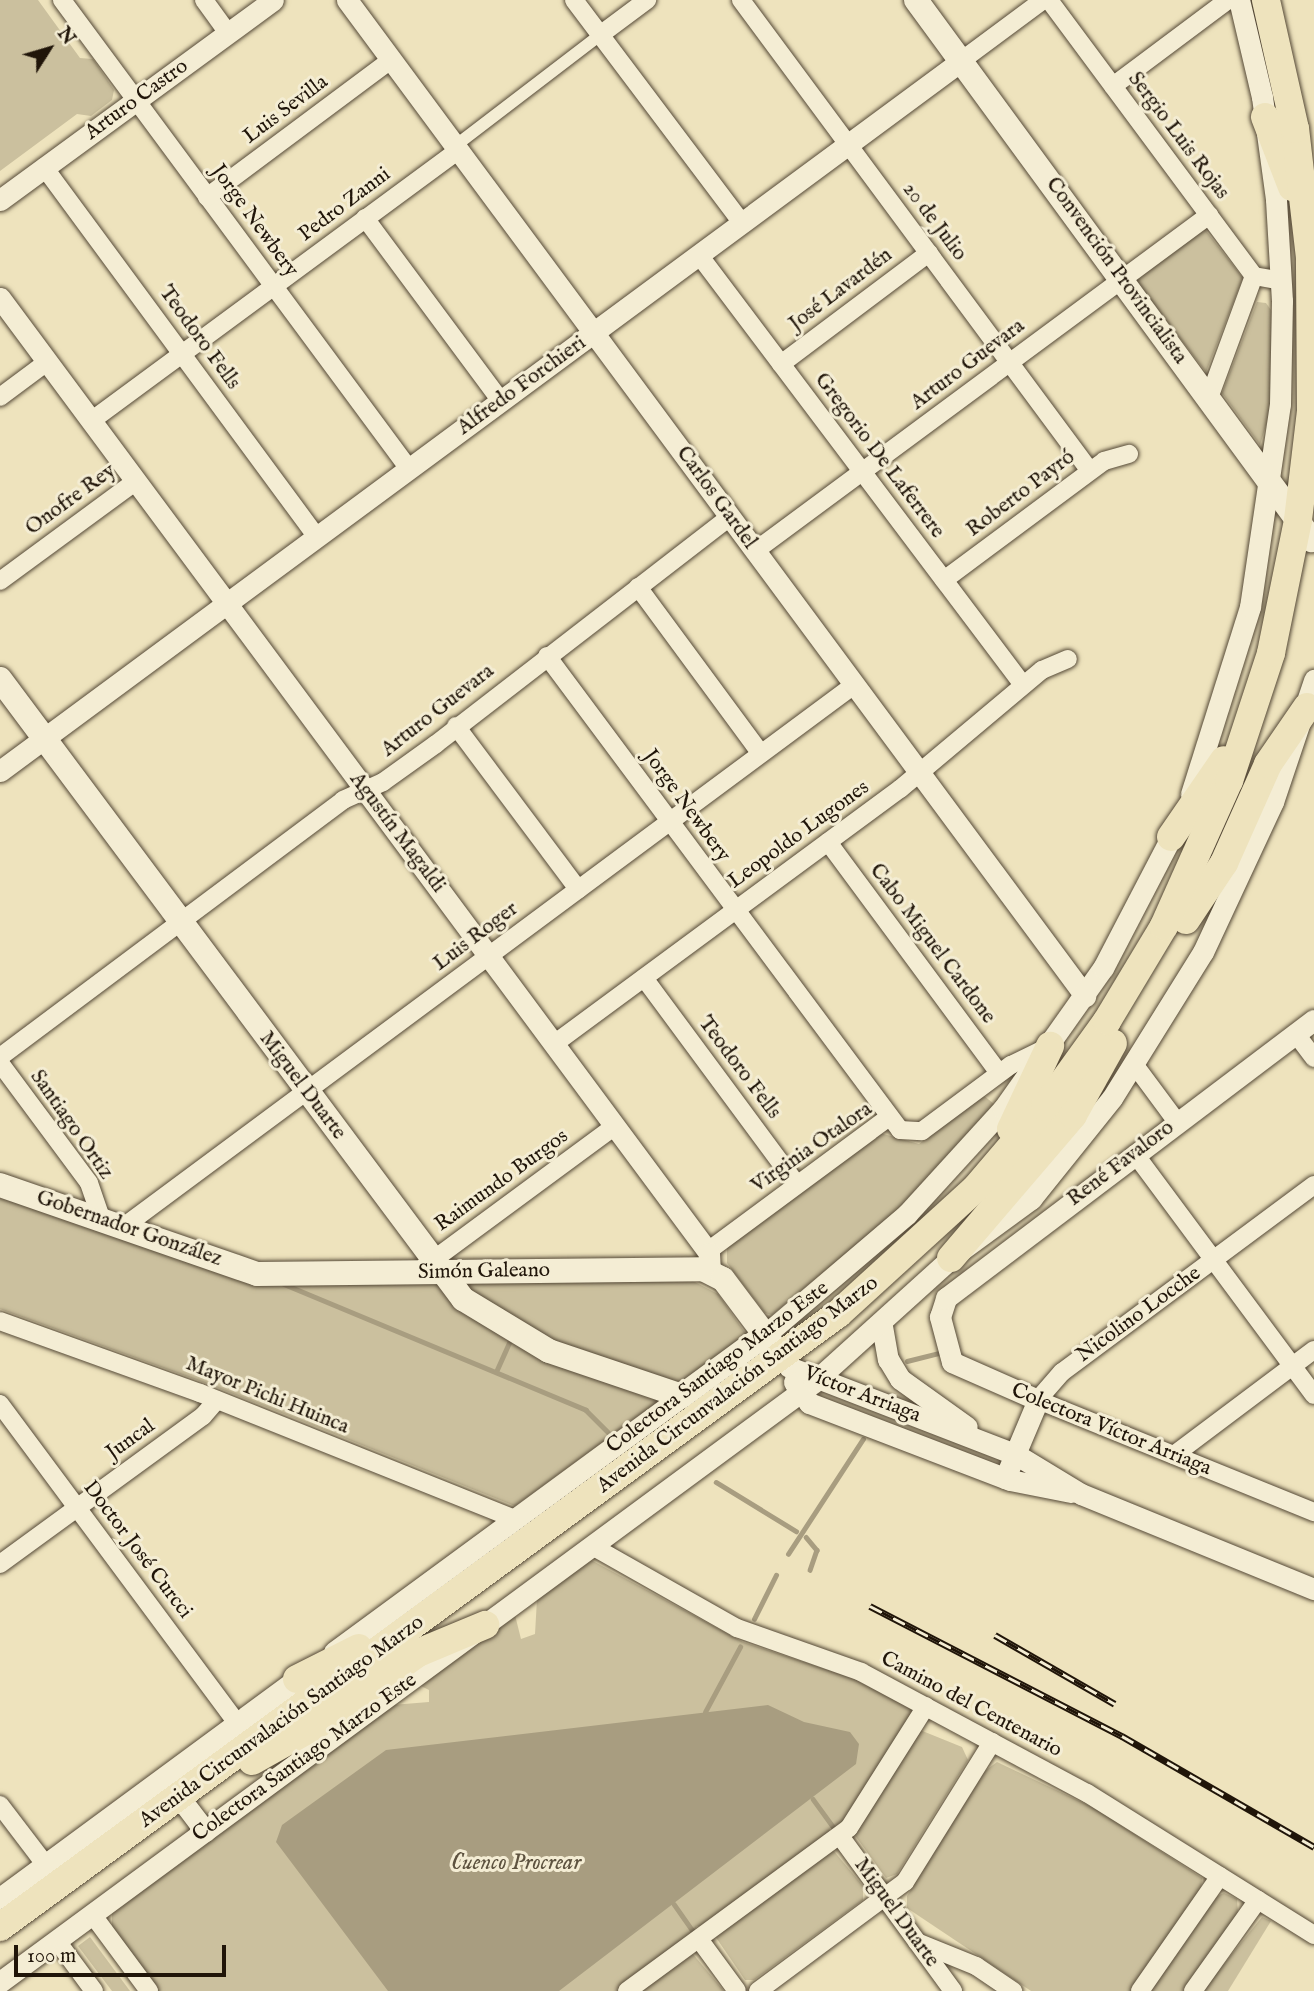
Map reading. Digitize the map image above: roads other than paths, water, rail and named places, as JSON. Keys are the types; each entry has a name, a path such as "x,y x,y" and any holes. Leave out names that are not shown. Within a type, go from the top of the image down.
{"highway":[{"name":"Avenida Circunvalación Santiago Marzo","path":"0,1944 177,1794 244,1766 778,1353 905,1276 982,1205 1112,1043 1185,920 1260,746 1310,533 1312,367 1301,171 1266,0"},
{"path":"1284,0 1314,140"},
{"path":"1265,117 1291,185 1300,313 1312,367"},
{"name":"Avenida Circunvalación Santiago Marzo","path":"0,1927 177,1794 538,1535 899,1262 1028,1128 1151,950 1239,756 1284,597 1310,533"},
{"path":"1171,837 1222,765 1259,650 1284,597"},
{"path":"1185,920 1224,863 1268,764 1310,702"},
{"path":"951,1258 1073,1115 1112,1043"},
{"path":"899,1262 1016,1123 1050,1046"},
{"path":"297,1679 374,1640 468,1568 538,1535"},
{"path":"244,1766 314,1727 418,1653 485,1625"}],"main road":[{"name":"Convención Provincialista","path":"916,0 1310,533"},
{"name":"Miguel Duarte","path":"0,679 306,1091 429,1269 472,1306 531,1341 682,1396"},
{"name":"Gobernador González","path":"0,1185 100,1215 257,1274"},
{"name":"Agustín Magaldi","path":"709,1261 778,1353"},
{"name":"Simón Galeano","path":"257,1274 709,1261"},
{"name":"Colectora Santiago Marzo Este","path":"682,1396 778,1353"}],"street":[{"name":"Jorge Newbery","path":"62,0 408,469"},
{"path":"204,0 228,33"},
{"name":"Arturo Castro","path":"0,200 273,0"},
{"name":"Carlos Gardel","path":"347,0 1085,996"},
{"path":"573,0 742,223"},
{"path":"456,148 646,0"},
{"name":"20 de Julio","path":"741,0 1090,471"},
{"name":"Alfredo Forchieri","path":"0,771 1043,0"},
{"name":"Sergio Luis Rojas","path":"1049,0 1254,276"},
{"path":"1113,86 1229,0"},
{"name":"Colectora Santiago Marzo Este","path":"778,1353 919,1203 1050,1046 1085,996 1171,837 1233,670 1272,484 1280,404 1282,281 1265,117 1229,0"},
{"name":"Luis Sevilla","path":"207,197 391,60"},
{"name":"Pedro Zanni","path":"91,421 456,148"},
{"name":"Teodoro Fells","path":"44,167 317,537"},
{"name":"Arturo Guevara","path":"755,551 1209,215"},
{"path":"365,218 501,401"},
{"name":"José Lavardén","path":"780,363 929,253"},
{"name":"Gregorio De Laferrere","path":"699,255 1023,685"},
{"path":"1209,398 1254,276 1282,281"},
{"name":"Agustín Magaldi","path":"0,298 615,1126 709,1261"},
{"path":"0,397 47,362"},
{"name":"Roberto Payró","path":"944,580 1090,471 1111,457 1129,454"},
{"name":"Onofre Rey","path":"0,581 136,481"},
{"name":"Arturo Guevara","path":"0,1057 364,788 389,778 730,517"},
{"path":"638,587 761,754"},
{"name":"Jorge Newbery","path":"547,656 888,1118"},
{"name":"Leopoldo Lugones","path":"554,1044 828,842 1023,685 1068,659"},
{"name":"Colectora Santiago Marzo Este","path":"0,1982 799,1394 882,1326 951,1258 1031,1199 1133,1064 1234,892 1310,702 1314,680"},
{"name":"Luis Roger","path":"125,1225 854,685"},
{"path":"456,726 578,889"},
{"name":"Cabo Miguel Cardone","path":"828,842 999,1073"},
{"name":"Teodoro Fells","path":"644,978 797,1185"},
{"name":"René Favaloro","path":"940,1317 951,1292 1314,1020"},
{"path":"1296,1034 1314,1058"},
{"name":"Virginia Otalora","path":"709,1261 797,1185 888,1118 903,1132 918,1133 999,1073 1050,1046"},
{"name":"Santiago Ortiz","path":"0,1063 89,1183 100,1215"},
{"path":"1133,1064 1177,1122"},
{"name":"Raimundo Burgos","path":"429,1269 615,1126"},
{"path":"1135,1154 1314,1395"},
{"name":"Nicolino Locche","path":"1005,1478 1038,1400 1058,1376 1314,1185"},
{"name":"Colectora Víctor Arriaga","path":"940,1317 946,1352 955,1365 1313,1511"},
{"name":"Mayor Pichi Huinca","path":"0,1321 217,1400 515,1519"},
{"path":"882,1326 888,1359 901,1379 995,1446"},
{"path":"1174,1455 1314,1350"},
{"name":"Víctor Arriaga","path":"778,1353 818,1379 1015,1454 1081,1494 1314,1589"},
{"name":"Víctor Arriaga","path":"778,1353 799,1394 809,1403 1005,1478 1081,1494"},
{"name":"Colectora Santiago Marzo Este","path":"0,1898 45,1864 177,1794 237,1723 682,1396"},
{"name":"Juncal","path":"0,1564 203,1416 217,1400"},
{"name":"Doctor José Curcci","path":"0,1405 237,1723"},
{"name":"Camino del Centenario","path":"592,1546 750,1635 853,1668 1110,1805 1314,1935"},
{"path":"627,1991 855,1822 926,1706"},
{"path":"758,1991 885,1898 910,1874 992,1742"},
{"path":"177,1794 205,1831"},
{"path":"0,1805 45,1864"},
{"name":"Miguel Duarte","path":"839,1836 953,1991"},
{"path":"1140,1991 1220,1876"},
{"path":"1193,1991 1258,1900"},
{"path":"92,1914 149,1991"},
{"path":"699,1939 737,1991"},
{"path":"57,1941 94,1991"},
{"path":"917,1942 972,1965 1013,1991"}],"water":[{"name":"Cuenco Procrear","path":"768,1705 804,1722 850,1732 859,1744 856,1764 559,1991 388,1991 276,1842 282,1825 386,1750"}],"waterway":[{"path":"284,1284 586,1410 608,1432"},
{"path":"496,1372 510,1340"},
{"path":"907,1361 942,1352"},
{"path":"788,1554 863,1439"},
{"path":"716,1482 796,1531"},
{"path":"806,1537 817,1550 810,1570"},
{"path":"754,1619 776,1575"},
{"path":"705,1712 740,1647"},
{"path":"813,1799 837,1832"},
{"path":"674,1904 696,1935"}],"railway":[{"path":"870,1606 1122,1736 1314,1847"},
{"path":"995,1635 1115,1704"}]}
